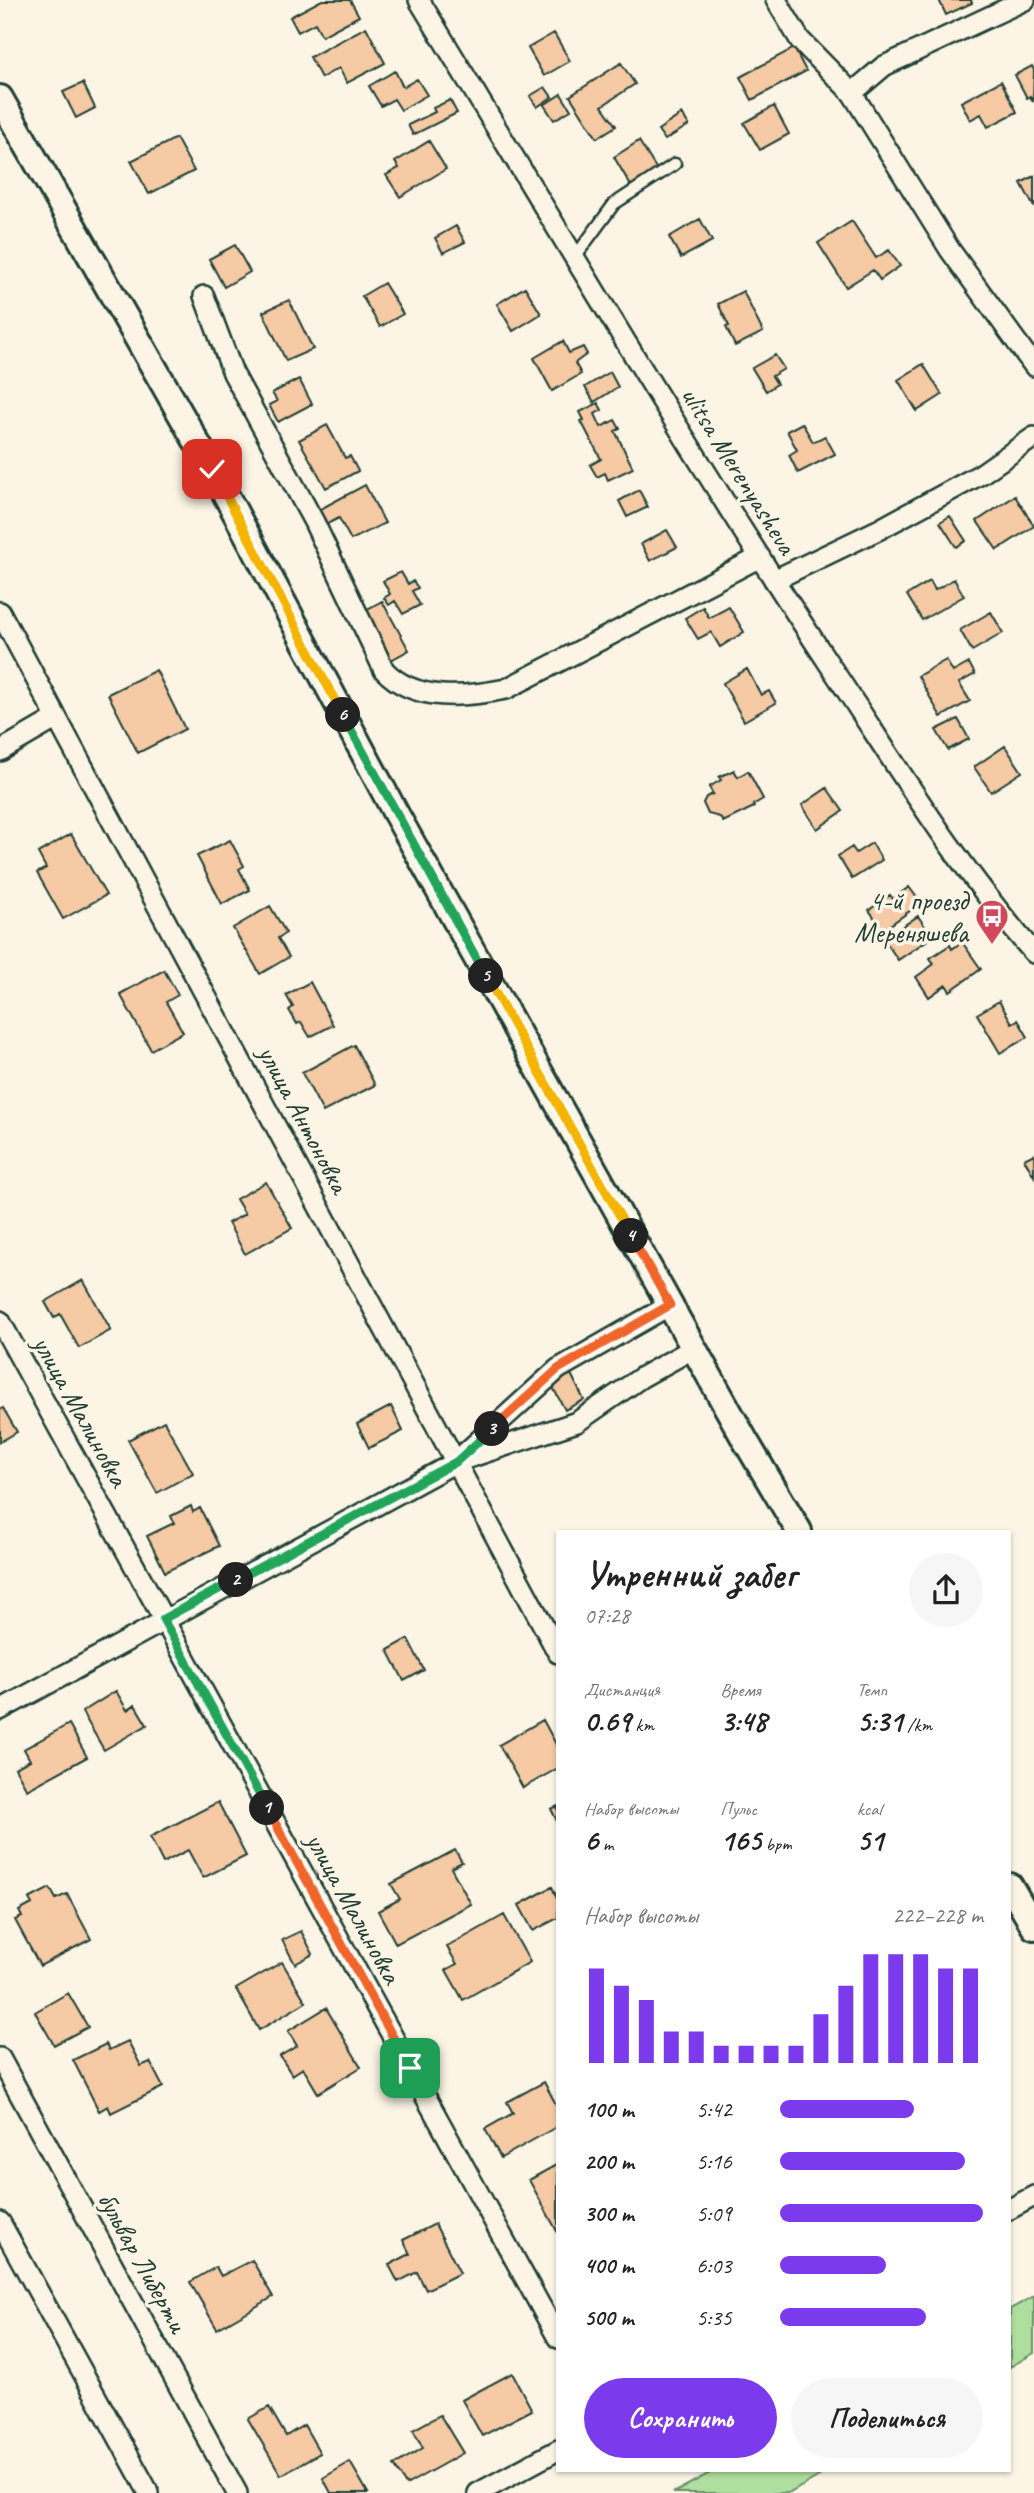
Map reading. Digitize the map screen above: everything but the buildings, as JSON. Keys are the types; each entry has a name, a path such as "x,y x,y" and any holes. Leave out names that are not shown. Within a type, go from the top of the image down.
{"street":[{"name":"ulitsa Merenyasheva","path":"419,0 774,580 943,836 1000,915 1034,953"},
{"path":"776,0 800,40 852,93 950,250 1034,366"},
{"path":"852,93 884,66 1025,0"},
{"path":"0,97 212,469 395,812 798,1530"},
{"path":"204,296 233,373 314,522 384,670 394,681 410,689 430,694 454,695 482,694 506,689 760,557"},
{"path":"774,580 880,530 970,480 1034,437"},
{"name":"улица Антоновка","path":"0,612 556,1649"},
{"path":"0,751 57,718"},
{"path":"456,1462 558,1369 670,1305"},
{"name":"улица Малиновка","path":"0,1321 556,2334"},
{"path":"0,1710 456,1462 577,1422 642,1377 694,1348"},
{"path":"1011,1888 1034,1927"},
{"name":"бульвар Либерти","path":"0,2058 237,2493"},
{"path":"1011,2208 1034,2196"},
{"path":"0,2222 149,2493"},
{"path":"478,2493 556,2451"}],"lane":[{"path":"575,257 614,204 676,164"}],"green space":[{"path":"1034,2296 1034,2353 1011,2366 1011,2308"},
{"path":"712,2472 826,2472 790,2493 673,2493"}],"place":[{"name":"4-й проезд Мереняшева","path":"992,946"}],"route":[{"path":"212,469 395,812 670,1305 558,1369 456,1462 163,1619 410,2068"}]}
